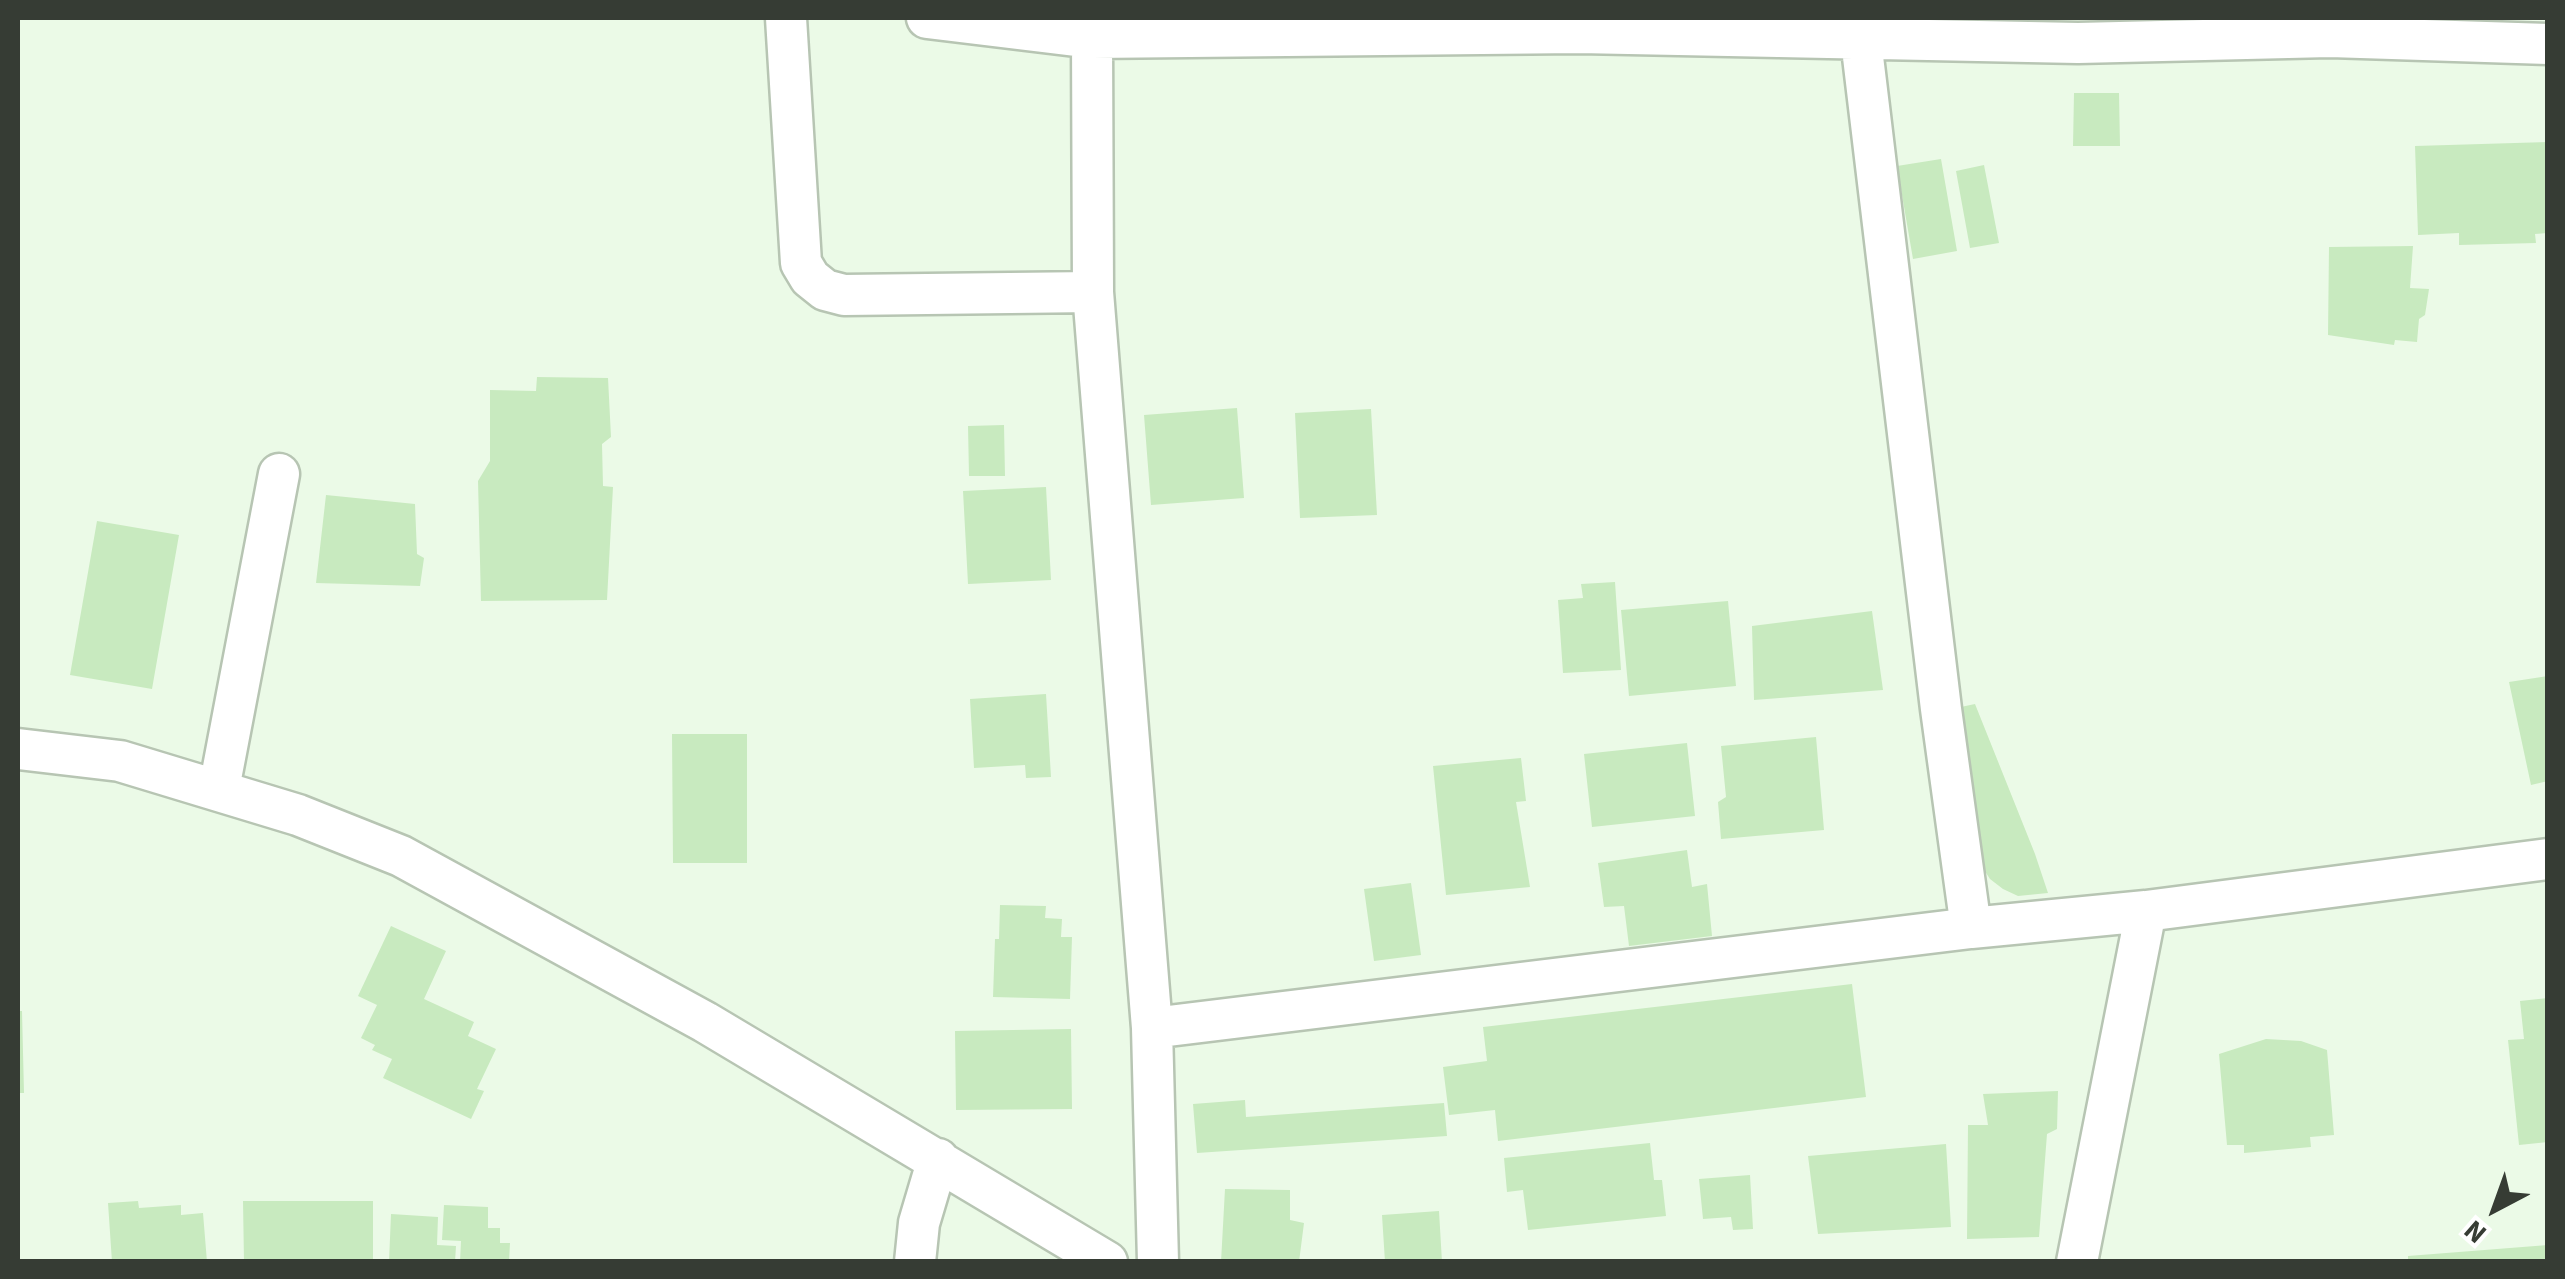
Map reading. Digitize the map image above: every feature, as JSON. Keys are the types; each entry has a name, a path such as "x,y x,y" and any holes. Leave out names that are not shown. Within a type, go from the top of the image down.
{"street":[{"path":"786,18 801,262 810,278 824,290 844,295 1093,292"},
{"path":"927,18 1092,38 1574,26 1861,40 2078,43 2330,28 2548,44"},
{"path":"1092,38 1093,292 1152,1028 1158,1262"},
{"path":"1861,40 1970,928"},
{"path":"219,789 279,474"},
{"path":"18,749 120,761 298,815 400,856 705,1022 1107,1262"},
{"path":"1152,1028 2548,860"},
{"path":"2077,1262 2146,910"},
{"path":"914,1262 919,1223 938,1159"}],"building":[{"path":"2074,93 2119,93 2120,146 2073,146"},
{"path":"2548,142 2548,233 2535,234 2536,243 2459,245 2459,233 2418,235 2415,146"},
{"path":"1941,159 1957,251 1913,259 1897,166"},
{"path":"1984,165 1999,243 1970,248 1956,171"},
{"path":"2413,246 2410,288 2429,289 2425,315 2419,319 2417,342 2395,340 2394,345 2328,335 2329,247"},
{"path":"537,377 608,378 611,437 602,444 603,486 613,487 607,600 481,601 478,481 490,461 490,390 536,391"},
{"path":"1237,408 1244,498 1151,505 1144,415"},
{"path":"1371,409 1377,515 1300,518 1295,413"},
{"path":"1004,425 1005,476 969,476 968,426"},
{"path":"1046,487 1051,580 968,584 963,491"},
{"path":"326,495 415,504 417,554 424,558 420,586 316,583"},
{"path":"97,521 179,535 152,689 70,675"},
{"path":"1615,582 1621,670 1563,673 1558,600 1583,598 1581,584"},
{"path":"1728,601 1736,686 1629,696 1621,610"},
{"path":"1872,611 1883,690 1754,700 1752,626"},
{"path":"2548,676 2548,781 2531,785 2509,682"},
{"path":"1046,694 1051,777 1026,778 1025,765 974,768 970,699"},
{"path":"1975,704 2048,893 2018,896 1990,879 1981,865 1956,708"},
{"path":"672,734 747,734 747,863 673,863"},
{"path":"1816,737 1824,830 1721,839 1718,802 1726,797 1721,746"},
{"path":"1687,743 1695,816 1592,827 1584,754"},
{"path":"1521,758 1526,801 1516,802 1530,887 1446,895 1433,766"},
{"path":"1687,850 1692,887 1707,884 1712,936 1629,946 1624,906 1604,907 1598,863"},
{"path":"1411,883 1421,955 1374,961 1364,889"},
{"path":"1000,905 1046,906 1045,918 1062,919 1061,937 1072,937 1070,999 993,997"},
{"path":"391,926 446,951 424,999 474,1022 468,1036 496,1049 477,1089 484,1091 471,1119 383,1078 392,1059 372,1050 375,1045 361,1038 377,1005 358,996"},
{"path":"1852,984 1866,1097 1498,1141 1495,1110 1449,1115 1443,1067 1487,1061 1483,1027"},
{"path":"2548,998 2548,1142 2519,1145 2508,1040 2524,1039 2520,1001"},
{"path":"18,1011 22,1011 24,1093 18,1093"},
{"path":"1071,1029 1072,1109 956,1110 955,1031"},
{"path":"2266,1039 2301,1041 2327,1050 2334,1135 2310,1137 2311,1147 2244,1153 2244,1145 2227,1145 2219,1054"},
{"path":"2058,1091 2057,1129 2047,1134 2039,1237 1967,1239 1968,1125 1988,1125 1983,1094"},
{"path":"1245,1100 1246,1117 1444,1103 1447,1136 1197,1153 1193,1104"},
{"path":"1650,1143 1654,1180 1662,1180 1666,1216 1528,1230 1523,1190 1507,1192 1504,1158"},
{"path":"1946,1144 1951,1227 1818,1234 1808,1156"},
{"path":"1750,1175 1753,1229 1733,1230 1731,1217 1703,1219 1699,1179"},
{"path":"1225,1189 1290,1190 1290,1220 1304,1223 1299,1262 1221,1262"},
{"path":"138,1201 139,1208 181,1205 181,1215 203,1213 207,1262 112,1262 108,1203"},
{"path":"243,1201 373,1201 373,1262 244,1262"},
{"path":"444,1205 488,1207 488,1228 500,1228 500,1243 510,1243 509,1262 460,1262 461,1241 442,1240"},
{"path":"1439,1211 1442,1262 1385,1262 1382,1215"},
{"path":"391,1214 438,1217 437,1245 456,1246 455,1262 389,1262"},
{"path":"2548,1245 2548,1262 2408,1262 2408,1256"}]}
